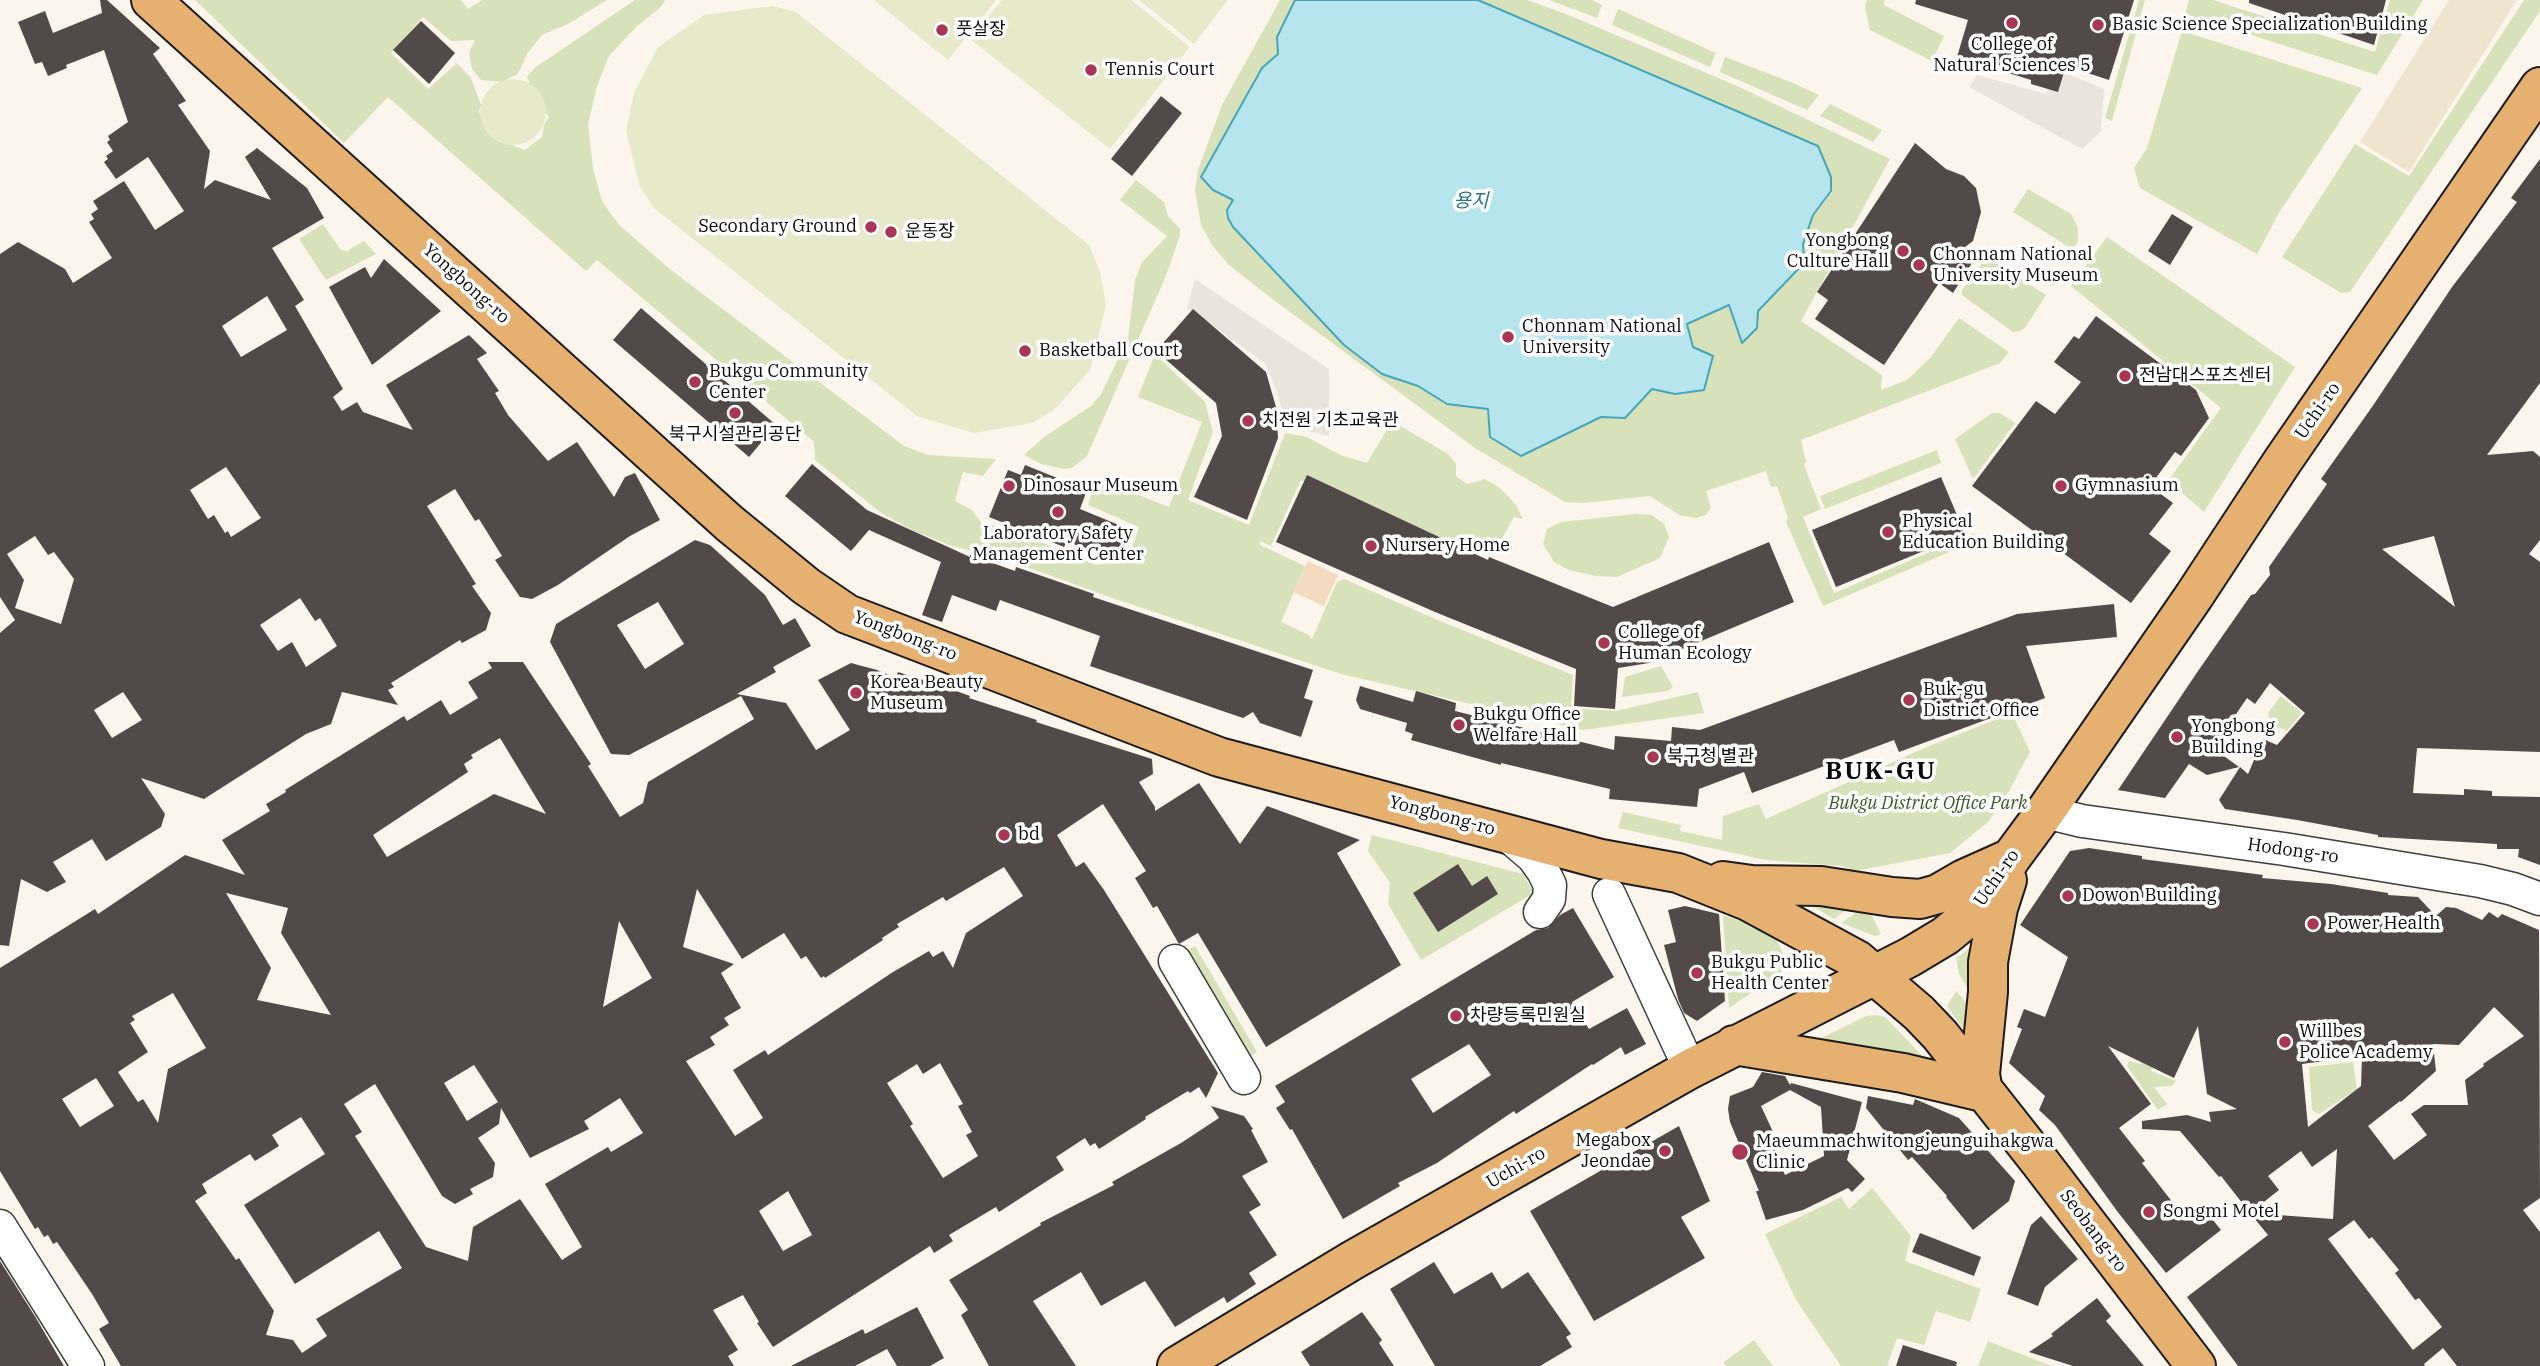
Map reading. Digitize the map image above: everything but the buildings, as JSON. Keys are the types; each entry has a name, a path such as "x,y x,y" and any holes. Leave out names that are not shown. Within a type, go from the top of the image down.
{"main road":[{"name":"Yongbong-ro","path":"151,0 714,510 806,586 847,614 1219,757 1601,859 1678,873 1748,901 1830,944 1876,974"},
{"name":"Uchi-ro","path":"1177,1366 1353,1260 1690,1069 1945,936 1972,914 2045,812 2540,87"},
{"path":"1678,873 1752,885 1821,887 1920,899 1938,894 2011,858"},
{"path":"1734,1045 1903,1073 1983,1092 1980,1074 1988,992 1988,962 1991,938 2011,858"},
{"name":"Seobang-ro","path":"1876,974 1932,1027 2046,1169 2196,1366"}],"street":[{"name":"Hodong-ro","path":"2045,812 2082,821 2284,849 2480,881 2540,899"},
{"path":"1505,833 1533,858 1546,878 1549,899 1540,912"},
{"path":"1609,894 1690,1069"},
{"path":"1175,961 1244,1078"},
{"path":"0,1226 88,1366"}],"shaded area":[{"path":"2449,0 2517,0 2409,172 2360,142"},
{"path":"2058,70 2104,89 2101,131 2082,149 1969,87 1977,75 2046,94"},
{"path":"1195,279 1329,369 1329,436 1286,426 1277,391 1265,363 1187,308"}],"green space":[{"path":"195,0 461,0 468,9 482,0 607,0 568,24 542,35 527,54 518,74 501,82 481,80 472,69 469,53 475,40 451,41 423,17 391,53 428,89 457,63 471,78 481,105 479,112 498,140 525,150 542,137 549,117 533,95 527,76 536,67 635,0 665,0 660,8 636,27 609,56 597,86 588,124 593,169 602,201 619,225 671,270 904,446 928,455 996,459 983,476 963,472 955,501 972,510 982,524 1004,527 1097,565 1129,558 1139,527 1088,505 1094,486 1100,480 1169,507 1202,422 1138,397 1155,354 1205,402 1213,432 1188,500 1249,525 1285,433 1307,437 1340,455 1367,463 1392,421 1448,454 1456,464 1456,476 1467,484 1485,479 1500,488 1516,505 1523,519 1514,517 1495,551 1475,543 1468,562 1301,480 1271,546 1260,541 1260,545 1305,566 1281,622 1312,639 1337,582 1344,579 1573,675 1571,708 1616,711 1698,692 1704,713 1583,730 1341,674 1016,563 949,545 912,530 881,513 815,460 814,442 597,260 586,271 388,97 344,143"},
{"name":"풋살장","path":"874,0 996,0 948,60"},
{"name":"Tennis Court","path":"1002,0 1131,0 1190,47 1110,149 970,39"},
{"name":"Tennis Court","path":"1139,0 1228,0 1194,44"},
{"path":"1280,0 1295,0 1277,37 1278,54 1262,68 1213,190 1233,200 1233,226 1344,345 1382,374 1418,386 1447,404 1489,409 1521,456 1601,417 1625,418 1652,389 1675,394 1693,347 1687,324 1729,305 1743,342 1757,328 1758,311 1804,263 1803,244 1813,215 1826,200 1831,177 1818,146 1478,0 1527,0 1566,14 1735,85 1890,159 1801,321 1882,375 1881,390 1907,380 1930,358 1959,318 2009,352 2000,363 1801,440 1806,462 1804,465 1821,509 1803,517 1834,593 1974,533 1976,536 1973,542 1823,606 1786,522 1788,518 1777,486 1771,487 1766,471 1706,491 1711,508 1706,515 1696,518 1679,515 1650,496 1583,503 1565,502 1475,448 1271,298 1229,265 1212,245 1201,225 1195,191 1198,170 1222,105"},
{"path":"1549,0 1592,0 1602,5 1597,18"},
{"path":"1867,0 1884,0 1884,5 1944,36 1932,61 1870,30 1865,6"},
{"path":"2139,0 2145,0 2112,121 2105,118"},
{"path":"2189,0 2213,0 2375,52 2390,0 2423,0 2377,75 2185,14"},
{"path":"2524,0 2540,0 2540,11 2350,292 2341,293 2282,257 2355,144 2409,176"},
{"name":"Secondary Ground","path":"773,6 796,12 1089,245 1100,272 1106,305 1090,370 1054,410 1032,423 974,433 917,416 654,208 640,187 626,131 634,93 658,47 704,15"},
{"path":"1618,9 1716,53 1710,67 1612,25"},
{"path":"2182,31 2362,88 2280,211 2257,254 2140,188 2134,168 2147,148"},
{"path":"1725,57 1819,95 1807,110 1720,72"},
{"path":"513,79 536,89 546,112 536,135 513,145 490,135 480,112 490,89"},
{"path":"1830,104 1882,130 1873,142 1820,116"},
{"path":"1136,180 1164,202 1168,216 1180,229 1180,236 1165,278 1087,456 1072,468 1041,464 1024,455 1044,437 1091,406 1101,394 1128,339 1135,280 1142,262 1167,236 1120,200"},
{"path":"2028,189 2071,214 2078,228 2078,242 2072,249 2013,212"},
{"path":"323,224 341,250 347,251 364,241 376,254 326,280 299,239"},
{"path":"2107,237 2295,367 2204,512 2168,481 2221,408 2071,286"},
{"path":"1987,257 2046,295 2025,328 2020,331 2013,332 1962,295 1962,290"},
{"path":"1992,413 2000,413 2015,423 1973,479 1955,439"},
{"path":"1937,450 1941,463 1825,509 1820,496"},
{"path":"1636,514 1652,515 1664,524 1669,537 1660,558 1617,577 1595,576 1569,570 1554,562 1543,544 1547,529 1561,522"},
{"path":"1661,666 1673,687 1667,691 1622,697 1625,677"},
{"path":"2281,696 2302,713 2287,731 2271,724 2268,713"},
{"name":"Bukgu District Office Park","path":"2012,713 2030,752 1988,822 1950,853 1855,871 1841,866 1766,860 1618,828 1623,812 1681,825 1680,831 1722,840 1723,816 1759,804 1766,819 1929,746"},
{"path":"1372,835 1523,874 1534,893 1421,960 1388,904 1390,883 1368,851"},
{"path":"1807,903 1857,907 1834,919"},
{"path":"1869,909 1881,934 1875,936 1841,923 1856,913"},
{"path":"1723,915 1752,925 1777,940 1784,956 1782,972 1729,1008"},
{"path":"1979,945 1977,996 1968,989 1959,974 1956,958 1971,947"},
{"path":"1195,946 1257,1052 1242,1063 1178,955"},
{"path":"1956,991 1974,1011 1973,1043 1947,1006"},
{"path":"1866,1016 1885,1017 1937,1071 1799,1049"},
{"path":"2145,1054 2156,1058 2151,1071 2176,1081 2172,1086 2154,1087 2167,1104 2158,1110 2127,1066 2129,1061 2141,1064"},
{"path":"2353,1062 2357,1089 2319,1114 2312,1110 2309,1067"},
{"path":"1872,1188 1911,1236 1905,1261 1981,1289 1970,1322 1936,1311 1924,1345 1897,1338 1887,1366 1841,1366 1796,1300 1765,1234 1841,1197 1849,1209"},
{"path":"1754,1340 1773,1366 1726,1366 1724,1362"},
{"path":"1988,1341 2052,1366 1978,1366"}],"sand":[{"path":"1308,561 1338,575 1324,606 1293,592"}],"water":[{"name":"용지","path":"1295,0 1478,0 1818,146 1831,177 1831,191 1813,215 1803,244 1804,263 1758,311 1757,328 1742,343 1729,305 1687,324 1693,347 1713,356 1704,390 1675,394 1652,389 1625,418 1601,417 1521,456 1490,437 1488,409 1447,404 1418,386 1382,374 1344,345 1233,227 1227,210 1233,200 1213,190 1201,177 1262,68 1278,54 1277,37"}],"place":[{"name":"College of Natural Sciences 5","path":"2012,23"},
{"name":"Basic Science Specialization Building","path":"2098,25"},
{"name":"풋살장","path":"942,30"},
{"name":"Tennis Court","path":"1091,70"},
{"name":"Secondary Ground","path":"871,227"},
{"name":"운동장","path":"891,232"},
{"name":"Yongbong Culture Hall","path":"1903,251"},
{"name":"Chonnam National University Museum","path":"1919,265"},
{"name":"Chonnam National University","path":"1508,337"},
{"name":"Basketball Court","path":"1025,351"},
{"name":"전남대스포츠센터","path":"2125,376"},
{"name":"Bukgu Community Center","path":"695,382"},
{"name":"북구시설관리공단","path":"735,413"},
{"name":"치전원 기초교육관","path":"1248,421"},
{"name":"Dinosaur Museum","path":"1009,486"},
{"name":"Gymnasium","path":"2061,486"},
{"name":"Laboratory Safety Management Center","path":"1058,512"},
{"name":"Physical Education Building","path":"1888,532"},
{"name":"Nursery Home","path":"1371,546"},
{"name":"College of Human Ecology","path":"1604,643"},
{"name":"Korea Beauty Museum","path":"856,693"},
{"name":"Buk-gu District Office","path":"1909,700"},
{"name":"Bukgu Office Welfare Hall","path":"1459,725"},
{"name":"Yongbong Building","path":"2177,737"},
{"name":"북구청 별관","path":"1653,757"},
{"name":"bd","path":"1004,835"},
{"name":"Dowon Building","path":"2068,896"},
{"name":"Power Health","path":"2313,924"},
{"name":"Bukgu Public Health Center","path":"1697,973"},
{"name":"차량등록민원실","path":"1456,1016"},
{"name":"Willbes Police Academy","path":"2285,1042"},
{"name":"Megabox Jeondae","path":"1665,1151"},
{"name":"Maeummachwitongjeunguihakgwa Clinic","path":"1740,1152"},
{"name":"Songmi Motel","path":"2149,1212"}],"district":[{"name":"BUK-GU","path":"1881,772"}]}
